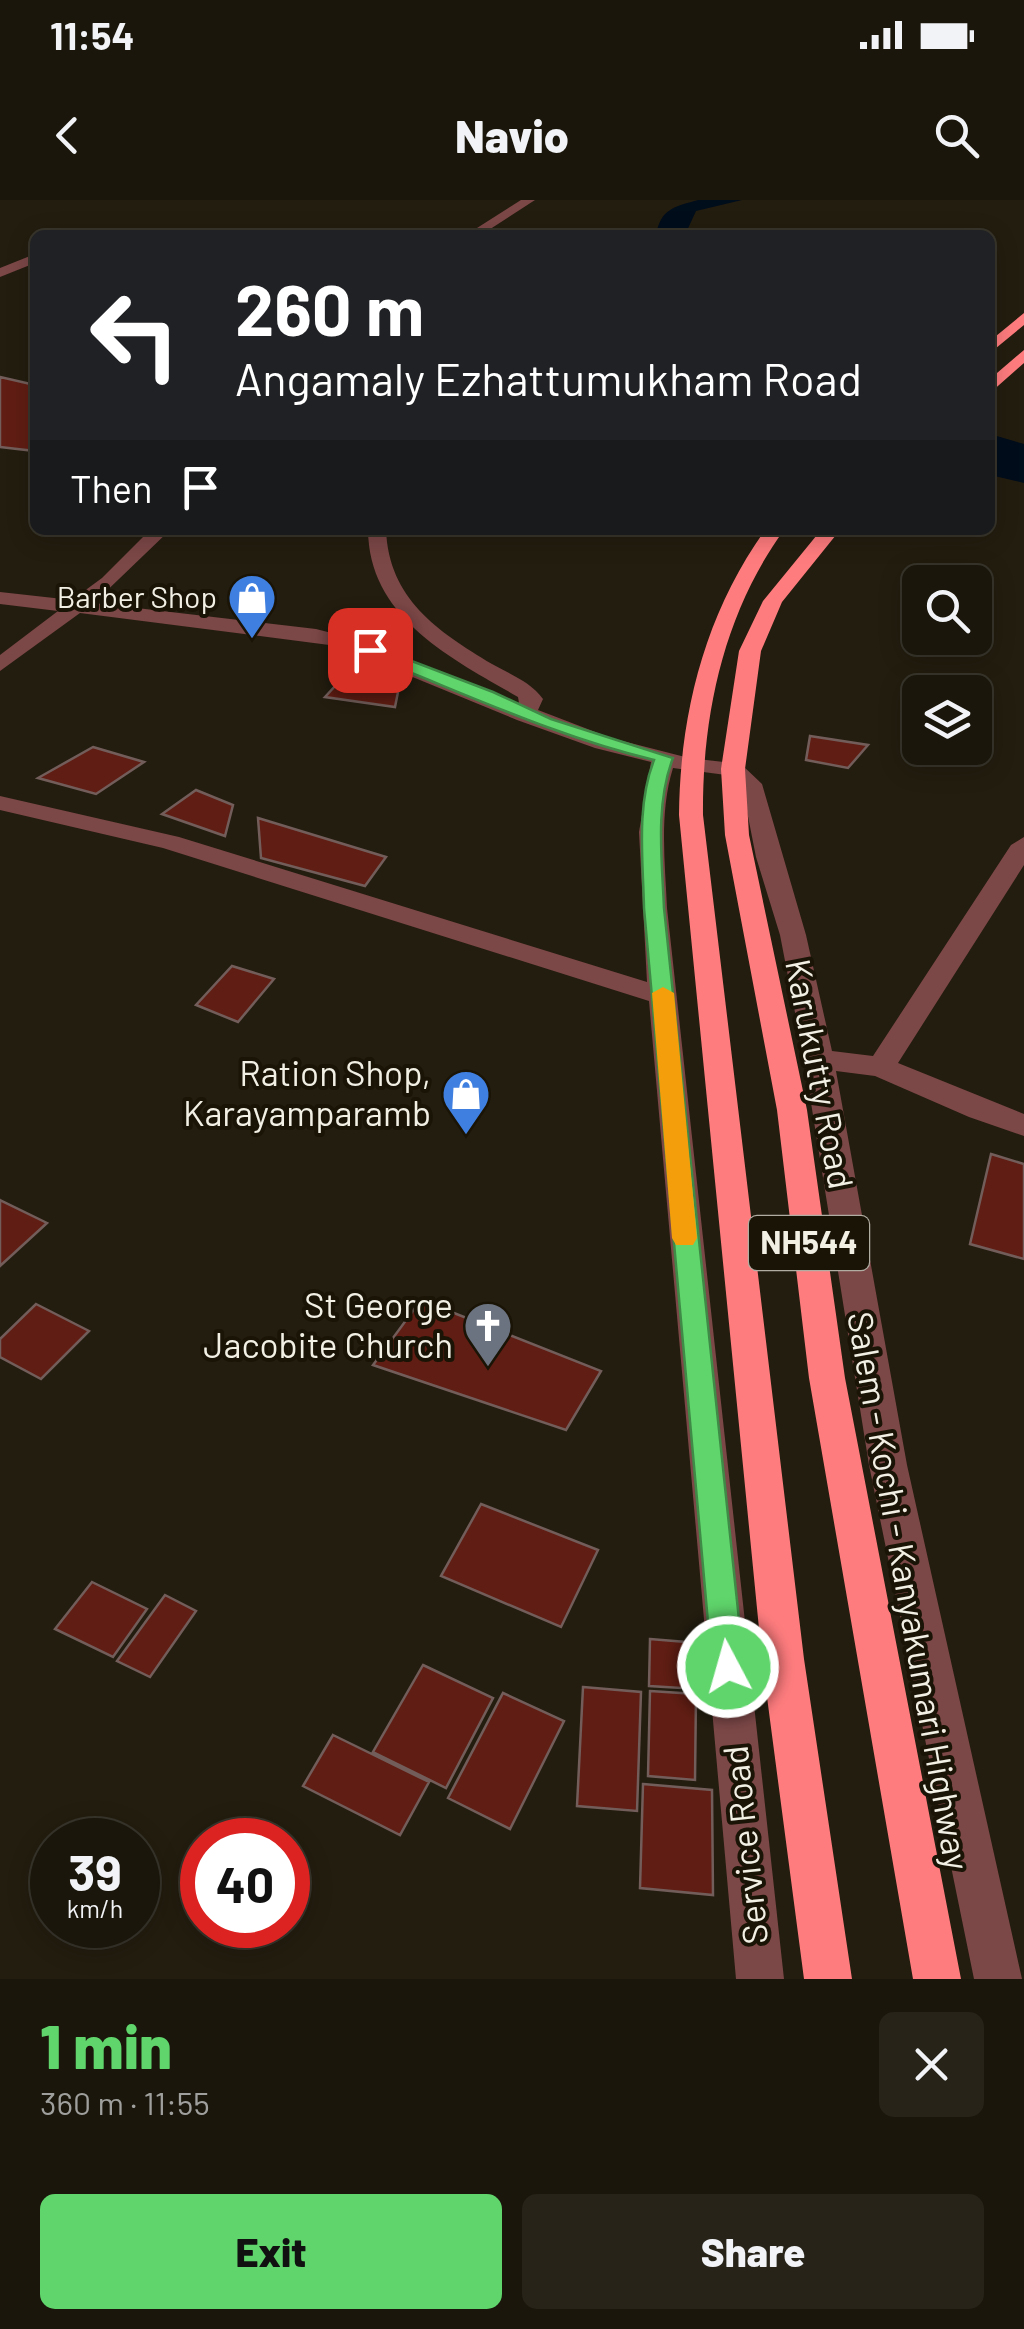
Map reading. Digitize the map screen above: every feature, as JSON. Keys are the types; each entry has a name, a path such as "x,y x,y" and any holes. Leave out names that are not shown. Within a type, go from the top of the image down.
{"highway":[{"path":"995,343 1024,317"},
{"path":"995,383 1024,355"},
{"name":"NH544","path":"773,535 737,593 708,658 677,761 698,898 783,1660 828,1979"},
{"name":"Salem - Kochi - Kanyakumari Highway","path":"827,535 773,601 750,650 733,770 737,834 792,1110 827,1378 937,1979"}],"street":[{"path":"480,230 529,200"},
{"path":"0,273 30,260"},
{"path":"0,665 76,609 156,535"},
{"path":"377,535 379,564 407,610 454,650 526,692 532,699 525,714"},
{"path":"0,598 330,638 603,743 733,770"},
{"name":"Service Road","path":"677,761 655,780 652,840 689,1287 760,1979"},
{"name":"Karukutty Road","path":"733,770 754,789 769,857 793,935 819,1058 888,1465 998,1979"},
{"path":"0,803 170,842 663,996"},
{"path":"881,1067 1024,844"},
{"path":"819,1058 881,1067 980,1110 1024,1124"}],"water":[{"path":"698,200 742,200 696,211 687,230 658,230 669,210"},
{"path":"995,435 1024,444 1024,483 995,476"}],"building":[{"path":"0,377 30,384 30,450 0,447"},
{"path":"358,661 400,682 395,707 325,697"},
{"path":"810,736 868,745 848,768 806,760"},
{"path":"93,747 144,762 96,794 38,778"},
{"path":"196,790 233,805 225,836 162,814"},
{"path":"258,818 386,857 365,886 261,858"},
{"path":"232,966 274,979 238,1022 196,1005"},
{"path":"991,1154 1024,1164 1024,1259 970,1244"},
{"path":"0,1200 47,1223 0,1266"},
{"name":"St George Jacobite Church","path":"421,1300 601,1371 566,1430 373,1365"},
{"path":"36,1304 89,1331 41,1379 0,1357 0,1339"},
{"path":"481,1504 598,1550 561,1627 441,1576"},
{"path":"92,1582 147,1609 113,1657 55,1629"},
{"path":"165,1595 196,1611 150,1677 117,1661"},
{"path":"650,1639 698,1643 698,1689 649,1686"},
{"path":"423,1665 493,1698 446,1788 373,1752"},
{"path":"583,1687 641,1692 637,1811 577,1806"},
{"path":"650,1691 696,1694 695,1780 648,1776"},
{"path":"503,1693 564,1721 510,1829 448,1798"},
{"path":"333,1735 429,1782 400,1835 303,1786"},
{"path":"643,1784 712,1790 713,1895 640,1888"}],"slow traffic":[{"path":"663,993 684,1238"}],"place":[{"name":"Barber Shop","path":"252,640"},
{"name":"Ration Shop, Karayamparamb","path":"466,1136"},
{"name":"St George Jacobite Church","path":"488,1368"}],"route":[{"path":"370,650 545,723 664,758 655,780 654,908 728,1667"}]}
